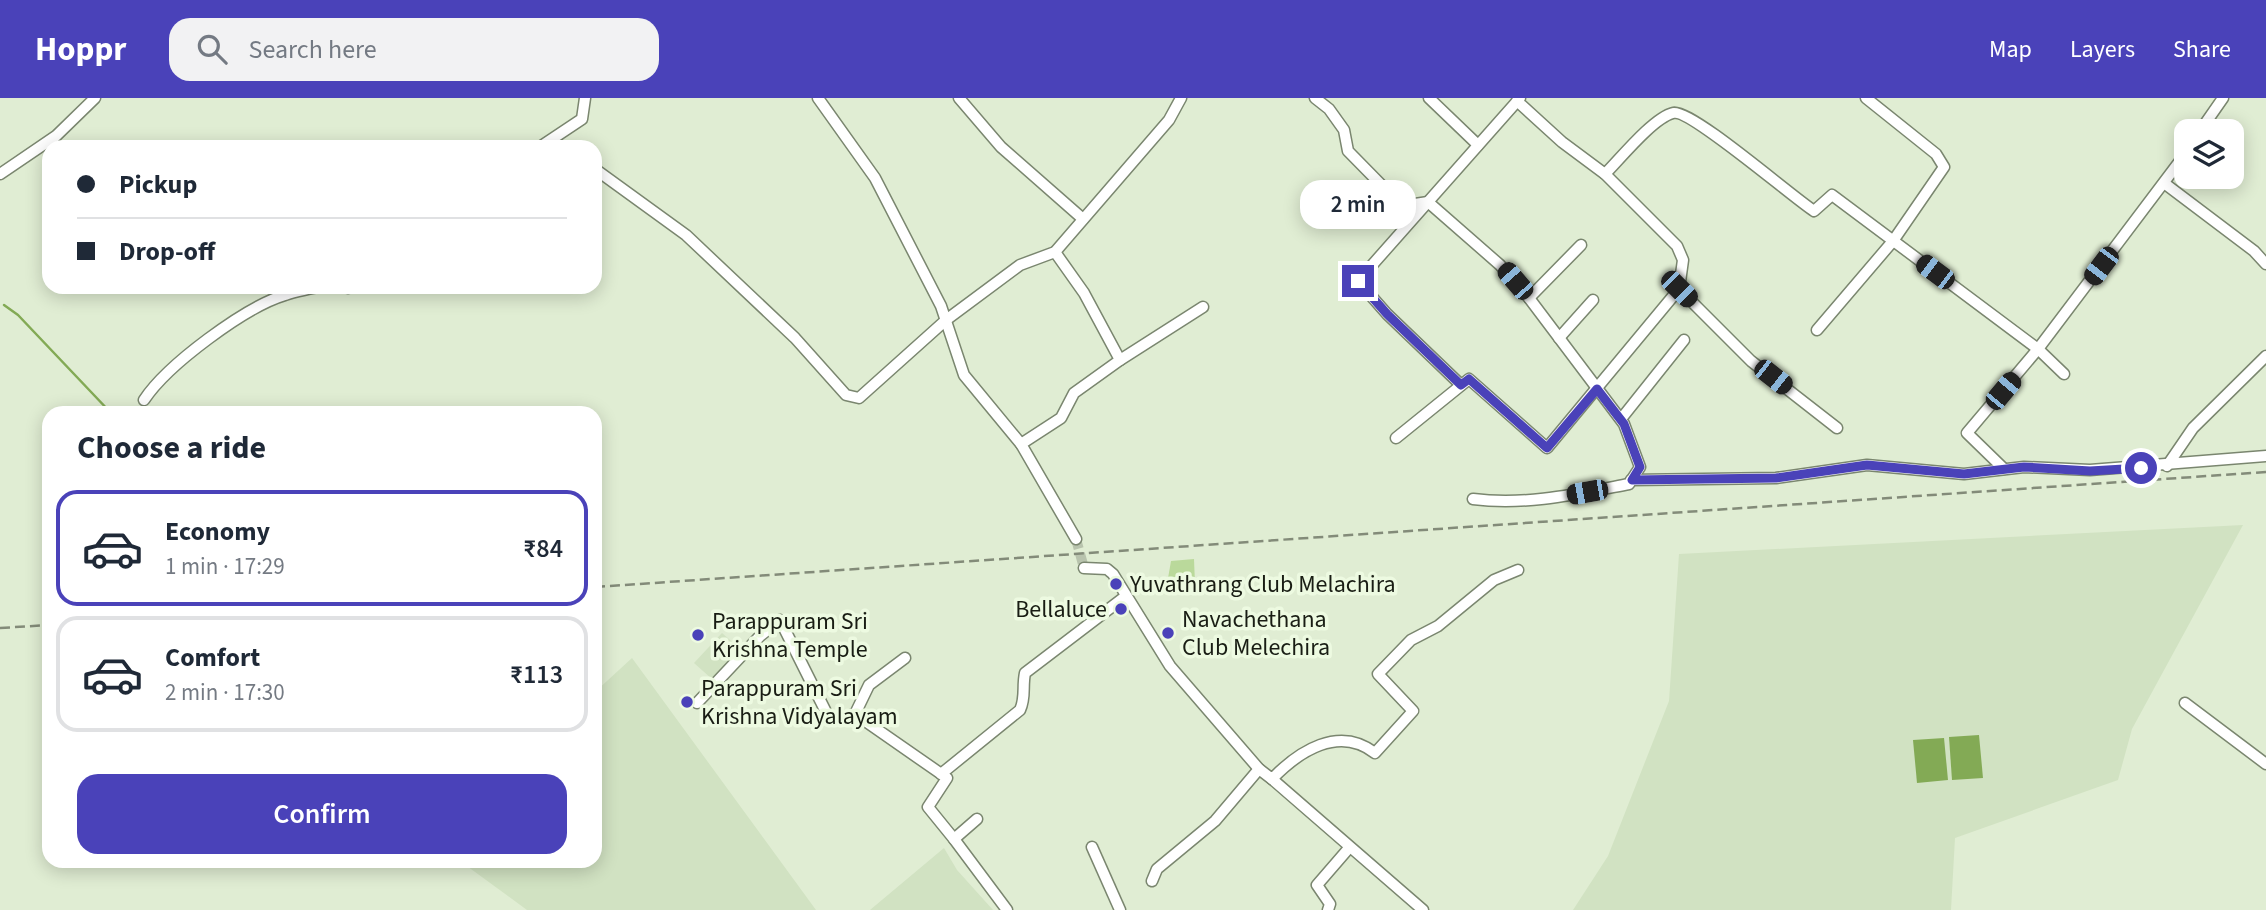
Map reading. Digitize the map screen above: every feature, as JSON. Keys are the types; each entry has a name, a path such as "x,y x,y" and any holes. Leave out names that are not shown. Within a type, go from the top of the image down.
{"street":[{"path":"50,140 95,98"},
{"path":"551,140 582,119 585,98"},
{"path":"818,98 875,178 946,320 964,375 1021,444 1076,539"},
{"path":"959,98 1000,147 1083,219"},
{"path":"602,174 686,236 795,338 846,395 859,398 946,320 1020,265 1055,252 1169,120 1181,98"},
{"path":"1315,98 1329,109 1344,130 1348,151 1402,206 1427,202 1500,265 1529,298 1621,419 1640,467 1629,484 1531,501 1472,499"},
{"path":"1429,98 1478,145"},
{"path":"1817,330 1893,241 1944,167 1936,154 1866,98"},
{"path":"2208,119 2223,98"},
{"path":"1395,438 1469,379 1547,448 1679,289 1684,260 1677,246 1605,174 1562,142 1519,99 1358,281 1387,314 1461,385"},
{"path":"1605,174 1657,122 1672,113 1680,113 1703,125 1814,211 1832,195 2038,349 2064,374"},
{"path":"0,174 42,146"},
{"path":"2004,469 1967,433 2038,349 2174,169"},
{"path":"2164,183 2254,251 2266,264"},
{"path":"1529,298 1581,245"},
{"path":"1055,252 1084,293 1120,360"},
{"path":"1679,289 1751,360 1838,428"},
{"path":"144,400 169,371 244,315 289,294"},
{"path":"1559,338 1594,300"},
{"path":"1021,444 1061,418 1074,393 1203,307"},
{"path":"1621,419 1685,340"},
{"path":"2167,466 2193,428 2266,356"},
{"path":"1632,480 1776,478 1867,465 1964,474 2024,467 2090,471 2266,456"},
{"path":"1084,568 1107,569 1177,676 1259,769 1423,910"},
{"path":"1272,779 1300,753 1324,744 1349,740 1362,743 1375,753 1413,711 1378,674 1411,640 1438,626 1494,580 1518,570"},
{"path":"942,774 1020,710 1026,697 1022,685 1025,673 1126,596"},
{"path":"697,703 760,636 780,620 830,720 855,714 947,778 928,807 1007,910"},
{"path":"855,714 869,685 905,658"},
{"path":"2185,703 2266,764"},
{"path":"1152,881 1157,869 1215,821 1259,769"},
{"path":"954,839 976,819"},
{"path":"1093,847 1119,910"},
{"path":"1328,910 1330,904 1317,884 1349,848"}],"shaded area":[{"path":"2243,525 2132,729 2118,780 1955,838 1951,910 1573,910 1608,856 1669,701 1679,554"},
{"path":"1194,559 1195,584 1173,595 1167,584 1171,561"},
{"path":"722,633 739,648 712,679 694,663"},
{"path":"632,658 816,910 527,910 470,868 602,868 602,686"},
{"path":"1979,735 1983,778 1952,780 1949,737"},
{"path":"1944,738 1948,780 1917,783 1913,740"},
{"path":"944,848 957,870 993,910 870,910"}],"waterway":[{"path":"4,305 18,315 104,406"}],"tunnel":[{"path":"1076,539 1084,568"}],"railway":[{"path":"602,587 2266,472"},
{"path":"0,628 42,625"}],"place":[{"name":"Yuvathrang Club Melachira","path":"1116,584"},
{"name":"Bellaluce","path":"1121,609"},
{"name":"Navachethana Club Melechira","path":"1168,633"},
{"name":"Parappuram Sri Krishna Temple","path":"698,635"},
{"name":"Parappuram Sri Krishna Vidyalayam","path":"687,702"}],"route":[{"path":"1358,281 1387,314 1461,385 1469,379 1547,448 1597,389 1624,424 1630,438 1640,467 1632,480 1776,478 1867,465 1964,474 2024,467 2090,471 2141,468"}]}
